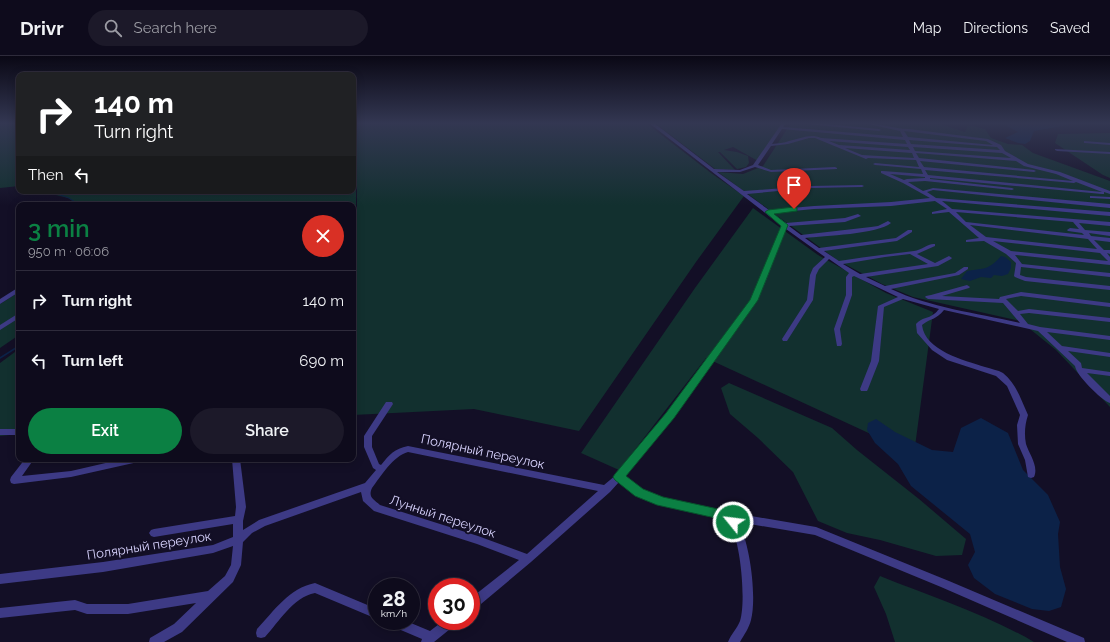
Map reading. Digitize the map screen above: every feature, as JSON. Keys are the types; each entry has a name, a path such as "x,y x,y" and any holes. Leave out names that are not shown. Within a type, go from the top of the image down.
{"street":[{"path":"686,150 828,257 853,273 903,296 943,308 1040,329 1110,338"},
{"path":"712,170 740,171 748,169 755,166 767,150"},
{"path":"850,150 863,156 875,164 884,173 937,199 985,239 1010,253 1019,262 1017,276 1025,279 1110,288"},
{"path":"893,150 1017,161"},
{"path":"905,182 907,180 927,178 1110,193 1058,173 1026,165 1004,152 978,150"},
{"path":"1063,150 1110,153"},
{"path":"913,152 927,178"},
{"path":"863,156 916,159 1058,173"},
{"path":"875,164 1084,183"},
{"path":"755,166 771,171 836,168"},
{"path":"884,173 883,172 888,171 927,178 1110,198"},
{"path":"742,193 810,187 862,186"},
{"path":"923,192 933,189 1110,206"},
{"path":"768,212 807,208 893,204 937,199 1110,214"},
{"path":"934,213 951,210 1110,224"},
{"path":"785,225 845,220 858,216"},
{"path":"1075,222 1110,262"},
{"path":"801,237 880,228 888,223"},
{"path":"965,223 1110,240"},
{"path":"480,598 528,559 619,477 670,416 754,300 785,225"},
{"path":"1070,230 1110,234"},
{"path":"818,250 897,239 910,232"},
{"path":"968,241 985,239 1110,252"},
{"path":"837,263 917,252 933,245"},
{"path":"910,252 934,264"},
{"path":"1010,253 1110,262"},
{"path":"785,339 810,300 813,275 816,268 828,257"},
{"path":"860,276 938,264 949,258"},
{"path":"1019,265 1110,275"},
{"path":"885,288 957,274 966,268"},
{"path":"839,344 837,329 849,295 849,277 853,273"},
{"path":"918,301 966,287"},
{"path":"0,302 16,291"},
{"path":"1004,301 1002,298 1021,294 1110,305"},
{"path":"864,389 875,361 881,306 903,296"},
{"path":"928,297 1004,301 1025,325"},
{"path":"943,308 936,316 924,320 919,324 920,333 934,348 950,358 999,374 1010,385 1024,415 1021,425 1022,444 1030,460 1031,475"},
{"path":"1016,313 1029,310 1110,320"},
{"path":"0,328 16,317"},
{"path":"1040,329 1078,365 1079,370 1110,400"},
{"path":"1061,348 1110,355"},
{"path":"1079,370 1110,374"},
{"path":"382,469 376,466 368,447 368,436 389,404"},
{"path":"0,432 16,432"},
{"name":"Полярный переулок","path":"0,579 213,550 238,540 249,530 262,523 368,486 392,456 400,451 408,449 606,489"},
{"path":"28,462 14,480 71,474 125,462"},
{"path":"99,468 102,462"},
{"path":"154,642 178,628 229,579 236,565 238,519 241,507 236,462"},
{"path":"619,477 639,492 661,502 728,516 816,531 1080,642"},
{"name":"Лунный переулок","path":"368,486 365,493 366,498 377,508 478,540 528,559"},
{"path":"728,516 736,527 740,540 746,584 746,619 733,642"},
{"path":"154,533 238,519"},
{"path":"261,633 298,594 309,588 314,588 368,610"},
{"path":"0,613 75,605 87,609 128,609 211,596"},
{"path":"410,630 428,640 440,630"}],"green space":[{"path":"0,150 16,150 16,186 0,188"},
{"path":"356,150 682,150 744,196 696,262 579,431 474,409 356,415"},
{"path":"691,150 726,150 748,156 749,163 746,167 737,169 720,152 718,152 735,170 715,169"},
{"path":"739,150 766,150 758,161"},
{"path":"773,150 1029,150 1110,181 1110,407 1056,350 1020,321 913,297 882,284 837,260 718,172 743,174 763,166"},
{"path":"1066,150 1110,150 1110,178"},
{"path":"52,194 356,194 356,202 74,202 68,198"},
{"path":"753,208 818,255 886,293 933,312 914,454 706,358 619,470 581,453 695,288"},
{"path":"16,294 16,337 0,348 0,304"},
{"path":"16,351 16,434 0,436 0,363"},
{"path":"729,383 832,428 966,539 962,555 936,556 880,540 847,533 818,521 793,472 758,438 730,414 721,388"},
{"path":"880,576 978,614 1034,642 895,642 886,614 874,587"}],"water":[{"path":"1001,256 1005,257 1011,262 1011,268 1008,274 1002,276 994,275 991,278 981,277 970,281 961,279 967,271 983,269 990,266"},
{"path":"981,418 1008,433 1023,470 1048,495 1060,522 1058,534 1060,567 1066,589 1061,607 1049,611 1032,609 995,594 974,578 968,565 975,552 970,534 911,486 898,464 875,443 867,430 868,423 876,419 895,432 932,450 953,452 961,428"}],"waterway":[{"path":"58,194 75,202"},
{"path":"0,358 16,348"}],"route":[{"path":"733,522 728,516 661,502 639,492 619,477 670,416 754,300 785,225 768,212 794,209"}]}
